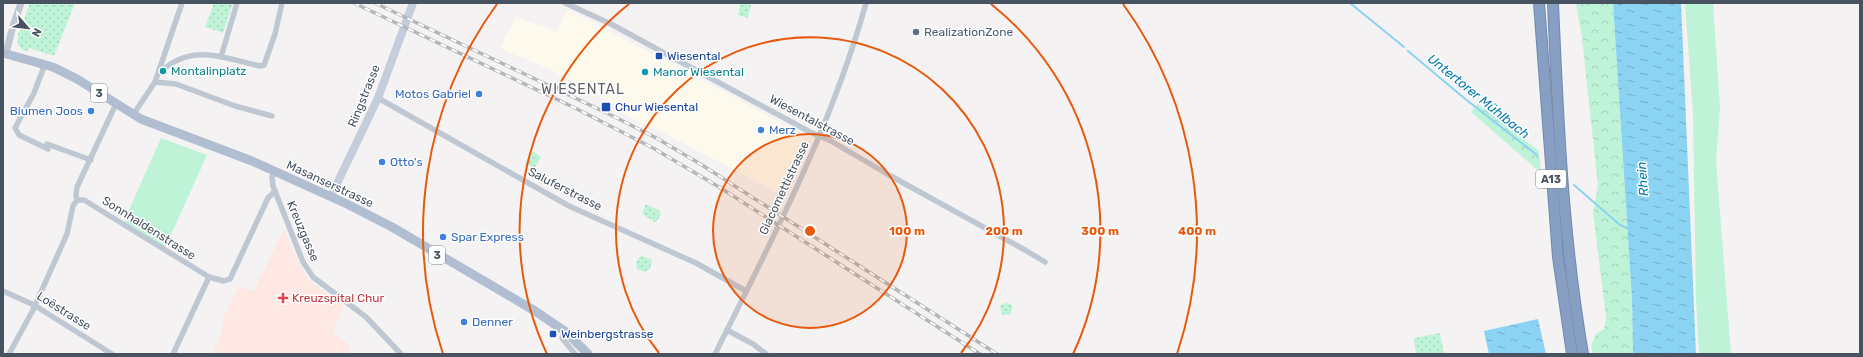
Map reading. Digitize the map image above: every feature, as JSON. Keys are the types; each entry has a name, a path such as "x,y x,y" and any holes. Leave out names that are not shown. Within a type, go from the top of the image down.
{"highway":[{"name":"A13","path":"1539,3 1558,257 1572,354"},
{"name":"A13","path":"1553,3 1559,141 1568,252 1583,354"}],"main road":[{"name":"Ringstrasse","path":"331,196 378,98 413,3"},
{"name":"Masanserstrasse","path":"4,53 45,64 69,74 133,115 150,123 275,171 331,196 408,237 535,312 566,332 588,354"}],"street":[{"path":"4,53 21,3"},
{"path":"133,115 155,82 182,3"},
{"path":"221,57 237,3"},
{"path":"159,71 177,60 192,56 208,55 260,66 264,65 275,34 282,3"},
{"name":"Wiesentalstrasse","path":"565,3 611,24 820,136 1045,262"},
{"name":"Giacomettistrasse","path":"715,354 820,136 848,65 866,3"},
{"path":"45,64 34,93 15,128 19,135 91,160"},
{"path":"155,82 176,84 235,106 272,116"},
{"name":"Saluferstrasse","path":"378,98 564,203 696,263 746,291"},
{"path":"9,354 67,234 73,206 77,200 77,187 116,104"},
{"name":"Kreuzgasse","path":"275,171 272,180 275,191 303,262 313,277 366,317 401,354"},
{"path":"173,354 209,277 224,281 230,279 268,198 275,191"},
{"name":"Sonnhaldenstrasse","path":"77,200 84,200 209,277"},
{"name":"Loëstrasse","path":"3,290 34,305 112,354"},
{"path":"727,330 753,344 766,354"},
{"path":"566,332 562,338 575,354"}],"shaded area":[{"path":"567,10 732,96 794,131 805,140 807,151 785,197 653,127 652,129 620,112 622,109 595,93 540,65 500,48 516,17 557,32"},
{"name":"Kreuzspital Chur","path":"284,229 300,265 309,279 315,285 344,305 332,332 351,346 346,354 213,354 224,324 221,322 238,287 254,291"}],"green space":[{"path":"30,3 75,3 54,56 29,48 28,51 23,50 18,45 18,34"},
{"path":"214,3 233,3 223,33 205,27"},
{"path":"1576,3 1613,3 1632,299 1633,354 1593,354 1591,346 1596,334 1604,329 1606,317 1593,213 1598,186 1582,38"},
{"path":"1685,3 1713,3 1720,108 1716,161 1731,354 1699,354 1696,299 1693,114"},
{"path":"740,4 751,5 748,18 738,15"},
{"path":"1478,104 1539,151 1541,173 1471,112"},
{"path":"161,138 207,155 165,248 124,221"},
{"path":"532,151 541,157 534,169 525,163"},
{"path":"646,204 660,211 661,215 656,222 650,218 649,219 642,213"},
{"path":"641,255 652,260 650,269 645,272 637,269 636,262"},
{"path":"1005,303 1010,304 1013,307 1010,314 1002,315 1000,306"},
{"path":"1440,333 1444,354 1416,354 1414,338"}],"water":[{"name":"Rhein","path":"1613,3 1681,3 1696,354 1633,354 1632,299"},
{"path":"1538,319 1546,354 1489,354 1484,331"}],"waterway":[{"name":"Untertorer Mühlbach","path":"1350,3 1404,47"},
{"name":"Untertorer Mühlbach","path":"1408,51 1464,98 1537,155"},
{"name":"Untertorer Mühlbach","path":"1574,185 1620,225 1629,229"}],"railway":[{"path":"354,3 575,108 653,148 719,187 980,354"},
{"path":"375,3 615,117 658,139 702,165 997,354"}],"place":[{"name":"RealizationZone","path":"916,32"},
{"name":"Wiesental","path":"659,56"},
{"name":"Montalinplatz","path":"163,71"},
{"name":"Manor Wiesental","path":"645,72"},
{"name":"Motos Gabriel","path":"479,94"},
{"name":"Chur Wiesental","path":"606,107"},
{"name":"Blumen Joos","path":"91,111"},
{"name":"Merz","path":"761,130"},
{"name":"Otto's","path":"382,162"},
{"name":"Spar Express","path":"443,237"},
{"name":"Kreuzspital Chur","path":"283,298"},
{"name":"Denner","path":"464,322"},
{"name":"Weinbergstrasse","path":"553,334"}],"district":[{"name":"WIESENTAL","path":"583,89"}]}
